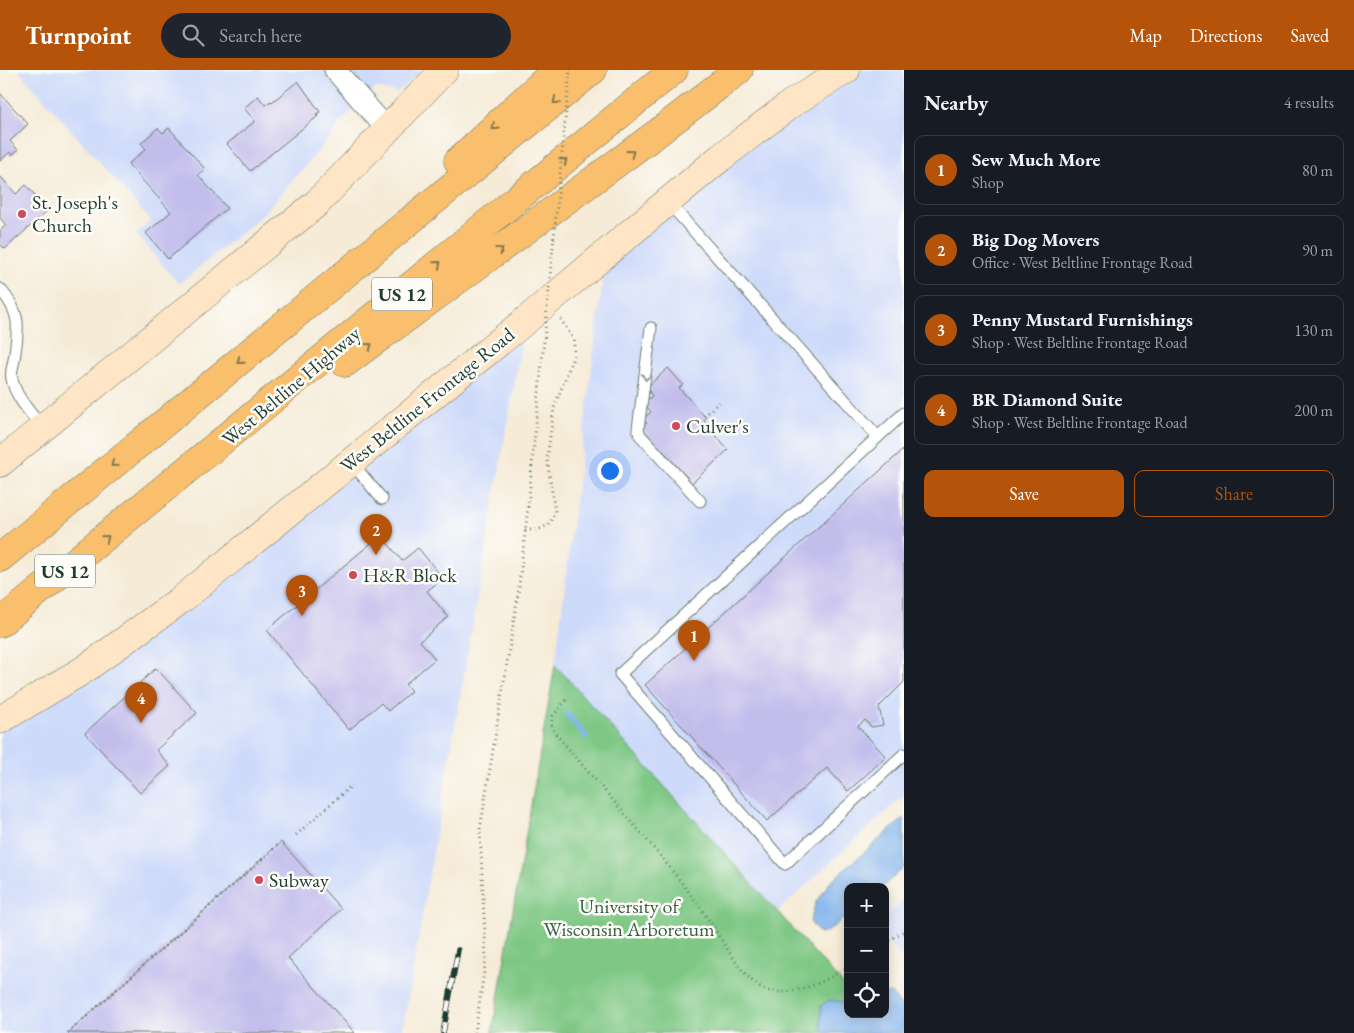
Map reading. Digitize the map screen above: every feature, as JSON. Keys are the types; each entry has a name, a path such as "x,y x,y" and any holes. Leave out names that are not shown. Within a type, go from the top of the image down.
{"highway":[{"path":"277,330 556,70"},
{"name":"US 12","path":"0,558 593,70"},
{"name":"West Beltline Highway","path":"0,623 131,518 674,70"},
{"path":"131,518 408,318 739,70"}],"street":[{"path":"335,70 386,128"},
{"path":"1,459 42,428 317,202 353,167 386,128 444,70"},
{"name":"West Beltline Frontage Road","path":"0,720 85,669 150,624 553,298 667,201 792,103 846,70"}],"lane":[{"path":"667,201 878,437"},
{"path":"0,289 13,307 19,332 6,380 42,428"},
{"path":"650,328 638,429 640,435 700,501"},
{"path":"904,413 620,674 785,864 904,754"},
{"path":"350,461 382,499"}],"path":[{"path":"475,1033 486,958 480,830 518,594 570,70"},
{"path":"525,530 537,530 549,525 555,512 547,459 554,408 574,355 574,340 560,319 553,298"},
{"path":"704,416 719,402"},
{"path":"566,700 553,716 551,724 555,733 666,862 747,974 765,990 787,992 816,984 844,969"},
{"path":"296,835 352,785"},
{"path":"68,1033 278,845"},
{"path":"889,940 904,931"}],"shaded area":[{"path":"18,70 422,70 396,92 376,88 338,124 335,132 261,216 179,284 136,234 151,221"},
{"path":"846,70 904,70 904,795 777,912 555,665 606,253"},
{"path":"525,321 402,1033 0,1033 0,720"},
{"path":"904,900 904,960 889,943 889,913"}],"green space":[{"name":"University of Wisconsin Arboretum","path":"555,665 844,986 844,1018 856,1018 887,1033 492,1033"}],"water":[{"path":"904,818 904,868 887,883 844,883 844,918 828,931 820,934 810,922 816,902 831,881"},
{"path":"889,993 891,993 904,1009 904,1033 825,1033 821,1027 821,1006 829,1000 844,1002 844,1018 889,1018"}],"building":[{"path":"298,81 320,112 316,114 318,116 250,171 227,144 255,121 244,108 258,96 265,105 272,102"},
{"name":"St. Joseph's Church","path":"0,93 28,124 10,141 18,150 12,155 10,152 0,161"},
{"path":"158,128 163,133 169,128 205,169 198,175 227,208 168,259 146,233 171,212 128,164 146,149 141,143"},
{"name":"St. Joseph's Church","path":"0,176 16,194 26,185 48,210 5,249 0,244 0,231 6,225 0,218"},
{"name":"Culver's","path":"668,368 683,385 679,388 706,418 704,420 709,425 707,426 728,450 692,483 642,428 647,423 643,419 651,412 644,403 652,396 647,387"},
{"path":"904,449 904,682 879,707 883,725 871,727 865,720 858,726 886,757 848,791 827,768 767,821 645,685"},
{"path":"381,535 402,561 418,548 443,578 427,591 448,617 420,641 435,659 405,684 411,691 388,711 381,703 349,730 267,630"},
{"path":"156,668 197,713 156,750 170,766 140,793 85,733"},
{"path":"281,842 341,909 288,958 355,1033 68,1033"}],"waterway":[{"path":"567,714 586,737"}],"railway":[{"path":"443,1033 458,950"}],"place":[{"name":"St. Joseph's Church","path":"22,214"},
{"name":"Culver's","path":"676,426"},
{"name":"Big Dog Movers","path":"376,555"},
{"name":"H&R Block","path":"353,575"},
{"name":"Penny Mustard Furnishings","path":"302,616"},
{"name":"Sew Much More","path":"694,661"},
{"name":"BR Diamond Suite","path":"141,723"},
{"name":"Subway","path":"259,880"}]}
